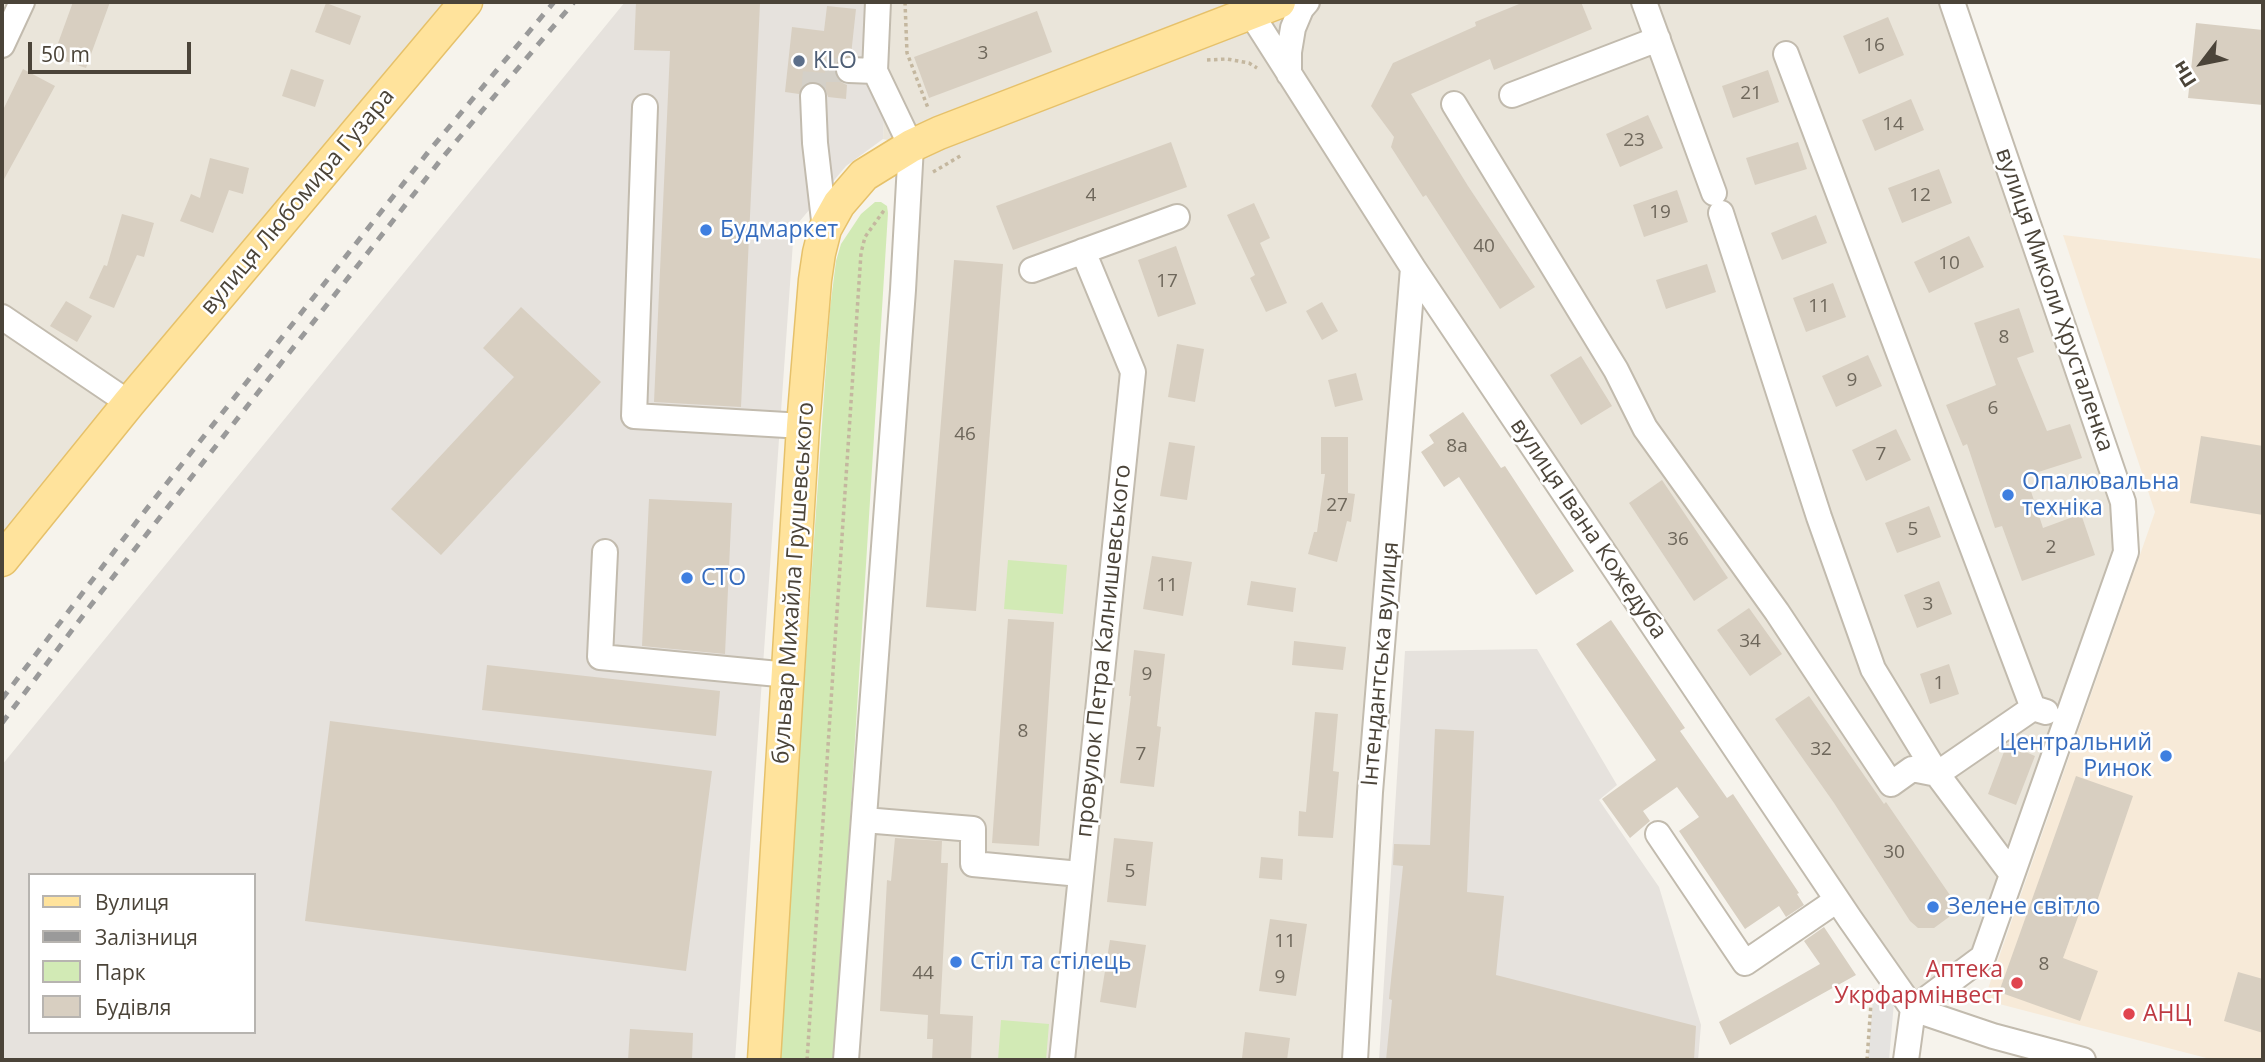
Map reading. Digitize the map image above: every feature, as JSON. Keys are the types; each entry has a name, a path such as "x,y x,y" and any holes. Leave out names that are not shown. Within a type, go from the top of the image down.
{"main road":[{"name":"вулиця Любомира Гузара","path":"2,560 129,403 466,2"},
{"path":"1193,48 1215,2"},
{"name":"бульвар Михайла Грушевського","path":"764,1060 803,426 815,280 825,229 839,204 864,175 911,145 939,132 1193,48 1257,5"}],"street":[{"path":"2,45 22,2"},
{"path":"846,1060 903,290 911,145 875,71 878,2"},
{"path":"1289,74 1293,28 1307,2"},
{"path":"1644,2 1718,203 1819,517 1874,668 1937,774 2011,873"},
{"name":"вулиця Миколи Хрусталенка","path":"1913,1009 1983,957 2126,552 2123,502 1952,2"},
{"name":"вулиця Івана Кожедуба","path":"1257,5 1269,61 1289,74 1413,268 1913,1009"},
{"path":"1193,48 1225,33 1248,37 1269,61"},
{"path":"1512,95 1658,39"},
{"path":"1786,54 2033,708"},
{"path":"849,71 875,71"},
{"path":"813,96 815,143 825,229"},
{"path":"1454,104 1616,370 1645,428 1776,612 1891,783 1912,769 1937,774 2033,708"},
{"path":"645,107 634,416 803,426"},
{"path":"1032,270 1177,217"},
{"name":"провулок Петра Калнишевського","path":"1062,1060 1133,372 1083,251"},
{"name":"Інтендантська вулиця","path":"1355,1060 1370,792 1413,268"},
{"path":"2,317 129,403"},
{"path":"605,552 600,657 789,674"},
{"path":"2033,708 2067,719"},
{"path":"864,820 973,829 972,864 1080,874"},
{"path":"1658,834 1745,964 1837,900"},
{"path":"1906,1060 1913,1009 1993,1036 2083,1060"}],"path":[{"path":"905,2 907,53 928,108"},
{"path":"1193,48 1249,63 1269,61"},
{"path":"807,1060 861,253 865,237 887,206 908,188 964,154"},
{"path":"1867,1060 1872,984"}],"shaded area":[{"path":"2,2 466,2 2,561"},
{"path":"625,2 890,2 883,139 846,166 794,228 735,1060 2,1060 2,765"},
{"path":"890,2 1952,2 2126,552 1983,957 1913,1009 1414,269 1359,1060 846,1060 910,145 883,139"},
{"name":"Центральний Ринок","path":"2063,235 2263,259 2263,1060 2214,1060 1984,1000 2155,512"},
{"path":"1537,649 1617,785 1599,800 1659,887 1701,1025 1698,1060 1379,1060 1405,651"},
{"path":"1873,1000 1894,1002 1889,1060 1868,1060"}],"green space":[{"path":"875,202 887,206 888,213 835,1060 778,1060 830,309 841,244 861,214"},
{"path":"1008,560 1067,565 1063,614 1004,609"},
{"path":"1001,1020 1049,1024 1046,1060 998,1060"}],"building":[{"path":"73,2 110,2 86,68 53,57"},
{"name":"Будмаркет","path":"636,2 760,3 741,407 654,402 670,51 634,50"},
{"path":"1524,2 1581,2 1592,29 1494,70 1490,59 1411,94 1535,287 1500,309 1426,195 1423,197 1391,147 1394,137 1371,106 1393,63 1476,26 1475,22"},
{"path":"326,3 361,16 350,45 315,32"},
{"path":"827,6 856,9 851,55 842,57 834,69 836,77 847,85 846,99 828,97 825,88 813,81 804,84 799,94 785,92 792,27 824,31"},
{"path":"1037,11 1052,52 929,98 914,57"},
{"path":"1888,17 1904,55 1859,74 1843,36"},
{"path":"2196,23 2263,30 2263,105 2188,98"},
{"path":"23,69 55,86 2,183 2,112"},
{"path":"291,69 324,80 315,107 282,96"},
{"path":"1768,70 1779,102 1733,118 1722,86"},
{"path":"1911,99 1924,130 1875,151 1862,120"},
{"path":"1648,115 1663,148 1620,167 1606,134"},
{"path":"1171,142 1187,187 1013,250 996,206"},
{"path":"1798,142 1807,169 1755,185 1746,158"},
{"path":"210,158 249,168 243,194 229,190 213,233 180,221 191,194 200,198"},
{"path":"1939,169 1952,203 1902,223 1888,188"},
{"path":"1677,190 1688,222 1644,237 1633,205"},
{"path":"1254,203 1270,238 1260,243 1287,303 1266,312 1250,278 1255,275 1227,215"},
{"path":"122,214 154,223 144,257 137,255 114,308 89,298 104,265 107,266"},
{"path":"1816,215 1827,243 1782,260 1771,233"},
{"path":"1969,236 1984,267 1929,293 1914,262"},
{"path":"1176,246 1196,304 1158,317 1138,260"},
{"path":"954,260 1003,264 976,611 926,607"},
{"path":"1707,264 1716,292 1666,309 1656,280"},
{"path":"1833,283 1846,317 1806,332 1793,298"},
{"path":"66,301 92,316 77,342 50,326"},
{"path":"1322,302 1338,331 1322,340 1306,311"},
{"path":"521,307 601,382 441,555 391,509 514,377 483,348"},
{"path":"2019,308 2034,352 2017,358 2047,431 2070,424 2082,458 2026,476 2043,528 2081,514 2095,555 2022,581 2002,526 1995,528 1967,444 1963,446 1946,405 1996,385 1974,323"},
{"path":"1177,344 1204,349 1195,402 1168,397"},
{"path":"1868,355 1882,386 1836,407 1822,376"},
{"path":"1581,356 1612,406 1581,425 1550,375"},
{"path":"1356,373 1363,400 1335,407 1328,380"},
{"path":"1463,412 1501,468 1505,466 1574,571 1536,595 1459,477 1444,487 1421,452 1434,443 1429,435"},
{"path":"1896,429 1911,460 1866,481 1852,450"},
{"path":"2201,436 2263,446 2263,515 2190,503"},
{"path":"1321,437 1348,437 1348,493 1355,494 1351,522 1347,521 1337,562 1308,554 1314,532 1317,532 1325,474 1321,474"},
{"path":"1169,442 1195,446 1187,500 1160,496"},
{"path":"1662,480 1728,578 1694,601 1629,503"},
{"name":"СТО","path":"649,499 732,503 725,654 642,646"},
{"path":"1929,506 1941,537 1897,553 1885,523"},
{"path":"1152,556 1192,562 1183,616 1143,609"},
{"path":"1251,581 1296,588 1293,612 1247,605"},
{"path":"1939,581 1952,614 1917,628 1904,595"},
{"path":"1749,608 1782,654 1750,676 1717,630"},
{"path":"1008,619 1054,622 1039,846 992,843"},
{"path":"1611,620 1685,728 1680,731 1727,798 1733,794 1799,893 1797,894 1804,905 1786,917 1779,906 1745,929 1679,831 1699,817 1677,787 1643,811 1650,821 1630,838 1602,799 1656,760 1576,644"},
{"path":"1294,641 1346,647 1343,670 1292,665"},
{"path":"1134,650 1165,654 1154,787 1120,783"},
{"path":"1949,664 1959,694 1930,704 1920,674"},
{"path":"487,665 720,691 716,736 482,710"},
{"path":"1809,696 1954,901 1949,917 1934,928 1918,928 1910,921 1834,803 1775,719"},
{"path":"1315,712 1338,714 1333,771 1339,772 1333,838 1298,836 1299,811 1306,812"},
{"path":"330,721 712,771 686,971 305,921"},
{"path":"1435,729 1474,731 1467,892 1504,896 1496,975 1696,1026 1694,1060 1386,1060 1392,1000 1389,999 1403,866 1393,865 1394,844 1430,845"},
{"path":"2007,744 2035,756 2016,805 1988,794"},
{"path":"2076,776 2133,796 2094,910 2082,906 2063,958 2098,971 2080,1021 1999,992"},
{"path":"895,838 942,841 941,863 948,863 940,1014 973,1016 971,1060 932,1060 933,1039 927,1039 928,1015 880,1011 887,880 891,881"},
{"path":"1114,838 1153,842 1146,906 1107,902"},
{"path":"1261,857 1283,859 1282,880 1259,878"},
{"path":"1270,919 1307,924 1296,996 1259,991"},
{"path":"1824,927 1856,975 1730,1045 1719,1022 1820,964 1804,941"},
{"path":"1110,940 1146,945 1136,1008 1100,1002"},
{"path":"2238,972 2263,979 2263,1033 2224,1021"},
{"path":"630,1029 693,1033 692,1060 628,1060"},
{"path":"1245,1032 1290,1038 1287,1060 1242,1058"}],"tunnel":[{"path":"813,96 815,70 849,70"}],"railway":[{"path":"2,699 141,516 429,151 554,2"},
{"path":"2,723 91,605 443,157 574,2"}],"place":[{"name":"KLO","path":"799,61"},
{"name":"Будмаркет","path":"706,230"},
{"name":"Опалювальна техніка","path":"2008,495"},
{"name":"СТО","path":"687,578"},
{"name":"Центральний Ринок","path":"2166,756"},
{"name":"Зелене світло","path":"1933,907"},
{"name":"Стіл та стілець","path":"956,962"},
{"name":"Аптека Укрфармінвест","path":"2017,983"},
{"name":"АНЦ","path":"2129,1014"}]}
